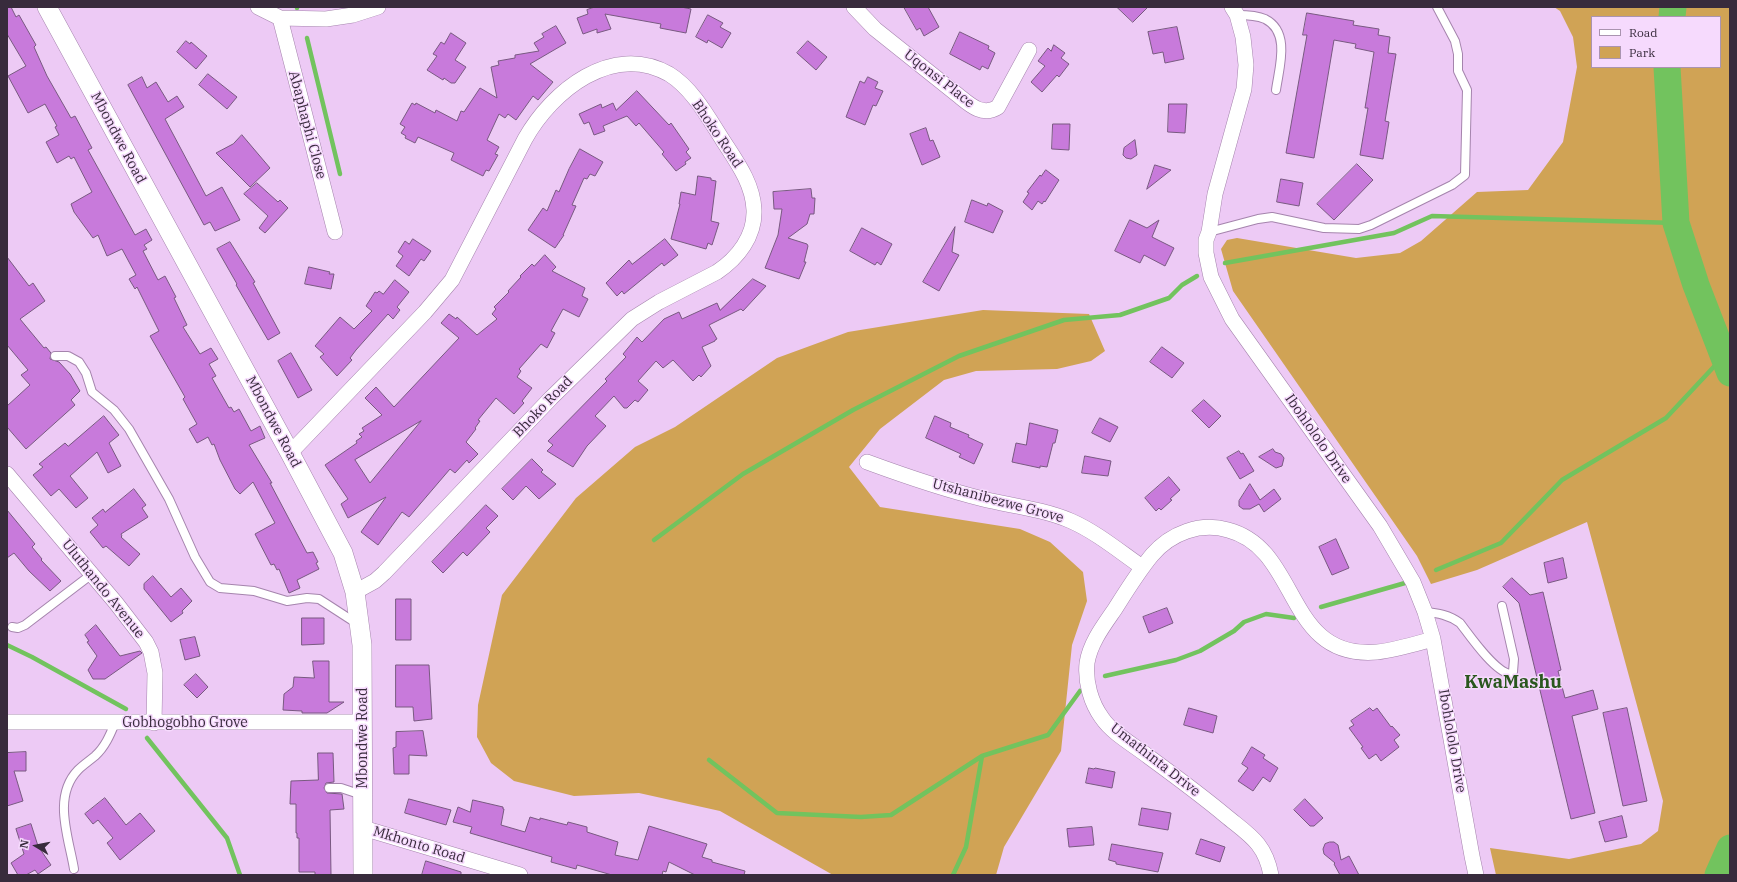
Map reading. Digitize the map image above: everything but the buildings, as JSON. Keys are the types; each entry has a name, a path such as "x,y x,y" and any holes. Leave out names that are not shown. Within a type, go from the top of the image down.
{"street":[{"name":"Mbondwe Road","path":"47,7 343,553 355,592 360,626 363,722 363,875"},
{"path":"258,7 280,18 339,18 370,11 378,7"},
{"name":"Uqonsi Place","path":"854,7 875,29 958,96 971,106 984,111 994,110 998,107 1029,50"},
{"name":"Ibohlololo Drive","path":"1235,11 1245,52 1246,65 1244,89 1215,194 1206,240 1206,253 1211,277 1232,319 1380,526 1406,569 1425,612 1433,639 1476,875"},
{"name":"Abaphaphi Close","path":"280,18 335,232"},
{"name":"Bhoko Road","path":"290,453 425,312 452,280 525,138 540,116 558,95 581,78 592,73 621,64 635,63 655,68 669,74 686,88 720,136 743,173 750,190 754,210 753,220 741,251 725,267 717,272 659,302 632,319 556,393 384,573 375,581 355,592"},
{"name":"Utshanibezwe Grove","path":"867,462 937,486 982,499 1057,516 1072,521 1088,530 1142,567"},
{"name":"Uluthando Avenue","path":"7,474 138,630 151,652 155,679 154,723"},
{"name":"Umathinta Drive","path":"1270,875 1266,857 1260,846 1251,836 1214,806 1120,736 1102,719 1091,697 1087,672 1090,653 1105,624 1142,567 1165,543 1184,531 1208,527 1228,530 1248,538 1264,550 1277,568 1294,601 1310,626 1328,641 1348,649 1376,652 1400,648 1433,639"},
{"name":"Gobhogobho Grove","path":"7,722 363,722"},
{"name":"Mkhonto Road","path":"363,828 520,875"}],"lane":[{"path":"1208,232 1258,219 1272,217 1324,228 1359,229 1452,184 1465,175 1467,90 1458,71 1458,54 1455,41 1437,7"},
{"path":"1235,11 1265,19 1274,27 1282,50 1276,90"},
{"path":"55,356 68,356 79,362 86,373 92,392 114,410 129,429 169,499 195,557 210,582 220,588 254,591 287,600 319,598 332,605 360,626"},
{"path":"12,627 18,628 25,625 92,574"},
{"path":"1425,612 1437,613 1454,618 1460,623 1492,662 1503,672 1510,674 1513,672 1514,659 1502,606"},
{"path":"74,869 64,820 66,790 77,771 103,747 115,723"},
{"path":"328,788 341,788 363,796"}],"green space":[{"path":"1554,7 1730,7 1730,875 1496,875 1490,848 1569,859 1641,844 1658,831 1663,801 1587,522 1477,570 1431,584 1417,556 1233,291 1221,249 1227,240 1237,238 1356,258 1400,253 1421,241 1477,192 1528,190 1563,142 1577,67 1573,37 1560,11"},
{"path":"983,310 1089,314 1105,351 1091,361 1057,369 976,371 944,380 880,429 849,467 880,507 1020,529 1050,542 1083,572 1087,601 1072,645 1061,751 1004,847 996,875 833,875 720,811 639,793 574,796 514,781 491,763 477,737 478,705 502,595 576,498 635,447 675,427 777,358 848,332"}],"waterway":[{"path":"1672,16 1673,7"},
{"path":"307,38 340,174"},
{"path":"1667,68 1676,223 1696,285 1730,373"},
{"path":"1225,263 1394,233 1432,216 1676,223"},
{"path":"654,540 743,474 853,410 959,356 1064,320 1120,315 1169,298 1182,285 1197,276"},
{"path":"1436,570 1501,543 1562,480 1666,418 1723,357"},
{"path":"1321,607 1405,583"},
{"path":"1105,676 1176,660 1200,651 1234,631 1244,622 1266,614 1294,618"},
{"path":"7,645 32,657 126,709"},
{"path":"709,760 777,813 861,817 891,815 982,756 1048,735 1080,691"},
{"path":"147,738 227,838 240,875"},
{"path":"953,875 966,847 982,756"},
{"path":"1718,875 1730,848"}],"district":[{"name":"KwaMashu","path":"1513,683"}]}
